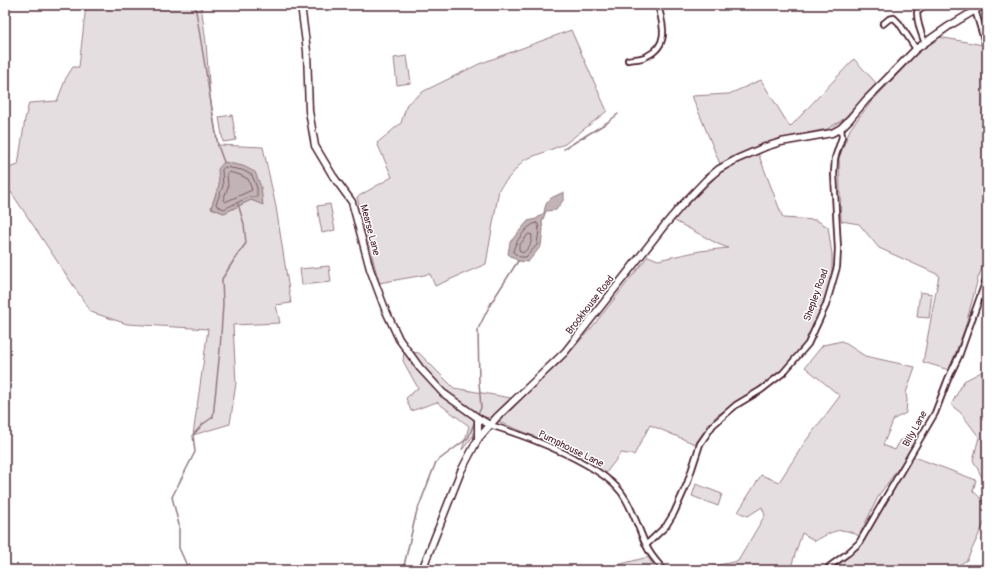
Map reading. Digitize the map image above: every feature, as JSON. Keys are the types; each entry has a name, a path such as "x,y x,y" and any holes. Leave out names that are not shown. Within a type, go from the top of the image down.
{"street":[{"name":"Mearse Lane","path":"300,5 307,51 309,111 315,146 352,202 370,269 385,309 399,339 420,368 443,393 490,425"},
{"path":"628,60 647,56 657,49 663,39 664,25 658,5"},
{"path":"841,128 916,49 948,26 984,5"},
{"path":"921,9 917,16 919,28 925,43"},
{"path":"975,10 987,49"},
{"path":"883,24 889,19 894,18 916,49"},
{"name":"Brookhouse Road","path":"422,570 461,471 478,439 497,417 565,352 606,302 664,226 682,206 719,169 737,159 771,145 827,134 841,128"},
{"name":"Shepley Road","path":"646,546 666,526 674,513 687,484 700,444 713,425 736,405 761,390 783,373 808,344 826,305 837,267 838,246 834,174 835,158 842,137 841,128"},
{"name":"Billy Lane","path":"827,570 859,543 935,413 948,378 959,356 987,277"},
{"path":"478,418 478,439"},
{"name":"Pumphouse Lane","path":"490,425 548,447 604,475 625,496 646,546 664,570"}],"shaded area":[{"path":"86,5 201,5 206,43 210,96 218,145 263,147 276,207 291,303 276,305 280,323 233,325 236,383 230,424 193,435 208,329 127,324 91,312 11,192 5,192 5,169 18,165 29,103 57,101 66,78 73,67 79,67","holes":["219,185 262,204 251,200 224,213 211,208"]},
{"path":"571,30 607,111 565,144 524,160 499,189 486,264 435,286 430,274 379,283 357,197 392,177 377,143 401,123 407,104 424,91 479,64"},
{"path":"939,37 983,45 987,61 987,255 978,278 965,328 949,370 923,362 939,275 879,248 859,224 841,221 839,158 850,129 872,101 918,53"},
{"path":"407,56 411,83 397,85 394,58"},
{"path":"854,59 877,84 841,121 827,129 796,135 765,144 720,164 692,96 729,94 761,80 790,127"},
{"path":"232,115 236,140 223,142 219,117"},
{"path":"758,153 783,218 816,220 828,227 832,254 832,278 814,325 804,346 782,372 716,416 695,444 650,425 634,455 621,453 606,473 554,445 499,422 561,362 593,326 648,256 658,260 700,251 728,248 673,220 725,168"},
{"path":"330,204 335,230 322,233 317,206"},
{"path":"329,266 331,282 302,285 300,269"},
{"path":"920,292 932,294 929,318 917,317"},
{"path":"842,341 865,356 915,367 906,393 906,413 894,419 883,445 895,450 900,441 913,433 919,436 908,455 879,495 859,536 841,530 815,541 802,533 790,570 701,570 704,568 738,561 765,515 762,507 748,516 738,512 761,475 779,482 805,442 840,396 805,367 823,345"},
{"path":"404,351 419,353 454,388 511,398 490,418 480,416 477,420 474,435 462,450 469,426 437,402 411,411 406,398 418,388 403,361"},
{"path":"987,369 987,484 985,483 973,460 979,437 961,413 951,405 964,381"},
{"path":"912,456 976,480 973,491 983,502 987,517 967,560 951,570 841,570 837,566 862,545"},
{"path":"696,484 722,494 718,506 692,496"},
{"path":"648,557 656,570 598,570"}],"water":[{"path":"224,162 243,166 255,172 261,187 263,205 251,200 224,213 211,208 219,185 218,169"},
{"path":"564,192 564,199 556,210 546,211 542,222 543,230 541,246 528,262 518,261 508,254 510,242 528,221 536,219 544,213 548,201"}],"waterway":[{"path":"195,5 218,146 224,162"},
{"path":"564,149 608,122 618,114"},
{"path":"189,570 179,548 179,525 172,497 195,452 193,435 203,424 213,417 220,350 223,304 222,279 246,243 244,224 238,204"},
{"path":"478,414 481,408 478,329 491,303 518,261"},
{"path":"403,570 416,514 436,462 468,438 475,421"}]}
